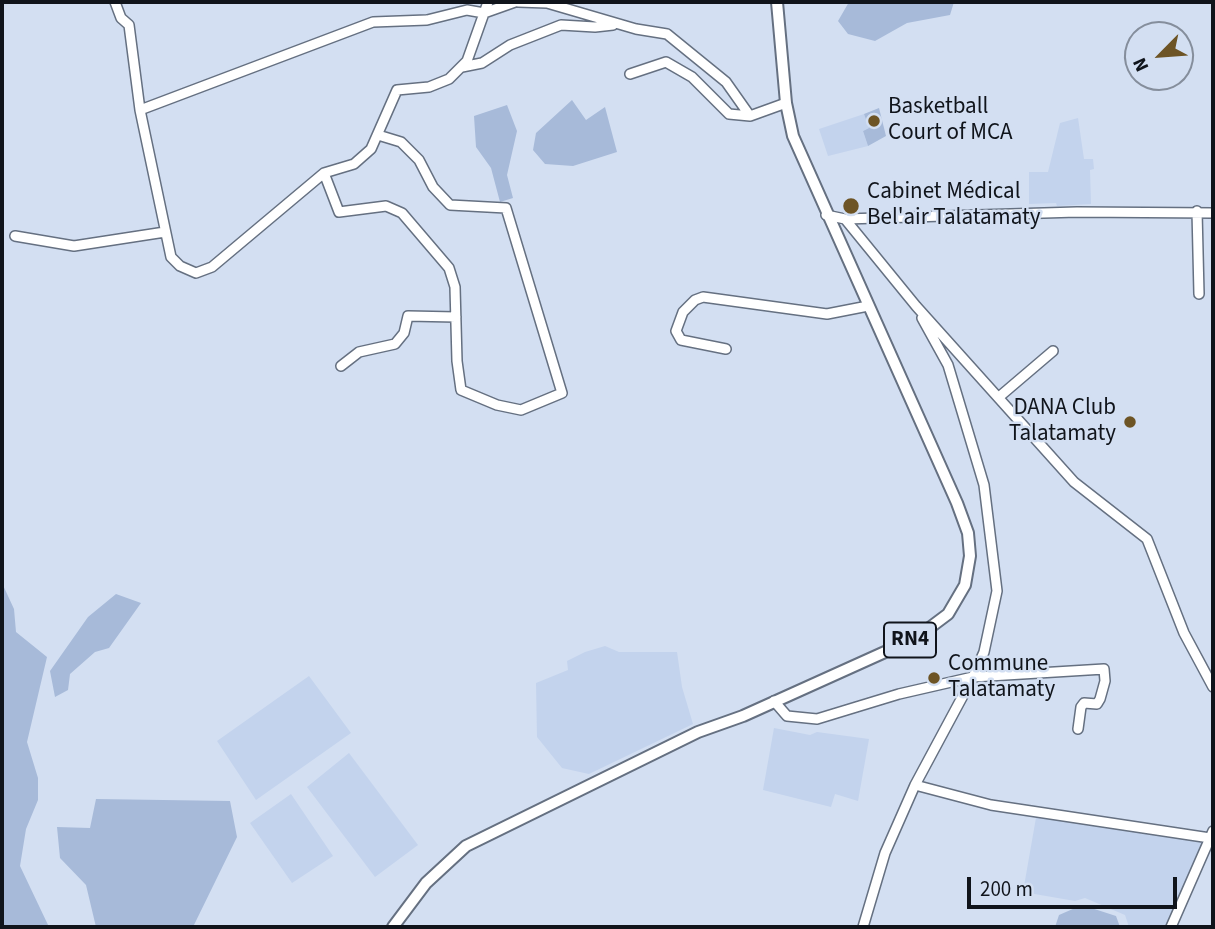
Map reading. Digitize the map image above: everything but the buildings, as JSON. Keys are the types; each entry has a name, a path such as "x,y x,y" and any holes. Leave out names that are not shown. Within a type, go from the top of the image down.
{"main road":[{"path":"777,2 786,103"},
{"name":"RN4","path":"393,927 426,883 466,846 698,733 923,634 948,614 965,585 970,556 968,533 826,215 793,136 786,103"}],"street":[{"path":"115,2 121,18 129,25 140,110 170,257 180,266 195,273 204,271 324,173 354,164 371,149 397,90 429,87 449,79 460,68 476,40 488,2"},
{"path":"140,110 373,22 427,20 467,10 484,13 517,2 547,3 618,24 667,34 726,82 750,116"},
{"path":"460,68 482,63 510,45 561,24 595,27 618,24"},
{"path":"630,74 666,62 692,77 729,114 750,116 786,103"},
{"path":"324,173 339,212 386,206 402,213 449,268 455,287 461,390 497,405 521,410 562,393 506,208 450,205 433,187 419,160 401,142 379,135"},
{"path":"826,215 845,219 1197,211 1213,213"},
{"path":"1197,211 1199,293"},
{"path":"845,219 916,306 1074,482 1147,539 1184,633 1213,687"},
{"path":"15,236 74,246 165,232"},
{"path":"726,349 681,340 676,331 683,312 695,300 703,297 827,314 868,306"},
{"path":"863,927 885,853 915,785 984,652 998,592 984,485 948,365 916,306"},
{"path":"341,366 359,352 396,344 404,334 408,316 456,317"},
{"path":"999,397 1052,351"},
{"path":"774,701 787,716 817,719 899,694 973,677 1104,669 1105,681 1100,699 1097,704 1084,703 1081,707 1078,729"},
{"path":"915,785 990,805 1212,834 1171,927"}],"shaded area":[{"path":"849,2 954,2 950,15 907,23 875,41 848,34 838,21"},
{"path":"572,100 586,120 605,107 617,152 573,166 545,164 533,150 536,133"},
{"path":"507,105 517,131 507,175 513,198 500,202 491,168 476,147 474,116"},
{"name":"Basketball Court of MCA","path":"879,108 886,136 868,146 863,131 869,128 864,114"},
{"path":"864,114 869,128 863,131 868,146 828,156 819,129"},
{"path":"1078,118 1084,159 1093,159 1094,169 1090,170 1091,204 1029,204 1029,172 1048,172 1060,123"},
{"path":"2,583 14,609 16,632 47,657 27,742 38,778 38,800 26,829 20,866 49,927 2,927"},
{"path":"116,594 141,603 109,648 95,652 70,674 68,690 55,697 50,671 88,617"},
{"path":"605,646 619,652 677,652 682,687 693,724 589,774 562,768 537,737 536,683 568,670 567,661"},
{"path":"309,676 351,733 256,800 217,741"},
{"path":"774,728 810,735 817,732 869,739 858,801 835,794 831,807 763,790"},
{"path":"349,753 418,845 375,877 307,787"},
{"path":"291,794 333,856 292,883 250,823"},
{"path":"96,799 230,801 237,837 193,927 96,927 86,885 60,858 57,827 90,828"},
{"path":"1037,812 1205,843 1171,927 1129,927 1125,915 1085,898 1075,901 1023,892"},
{"path":"1082,905 1116,916 1120,927 1055,927 1059,915"}],"place":[{"name":"Basketball Court of MCA","path":"874,121"},
{"name":"Cabinet Médical Bel'air Talatamaty","path":"851,206"},
{"name":"DANA Club Talatamaty","path":"1130,422"},
{"name":"Commune Talatamaty","path":"934,678"}]}
